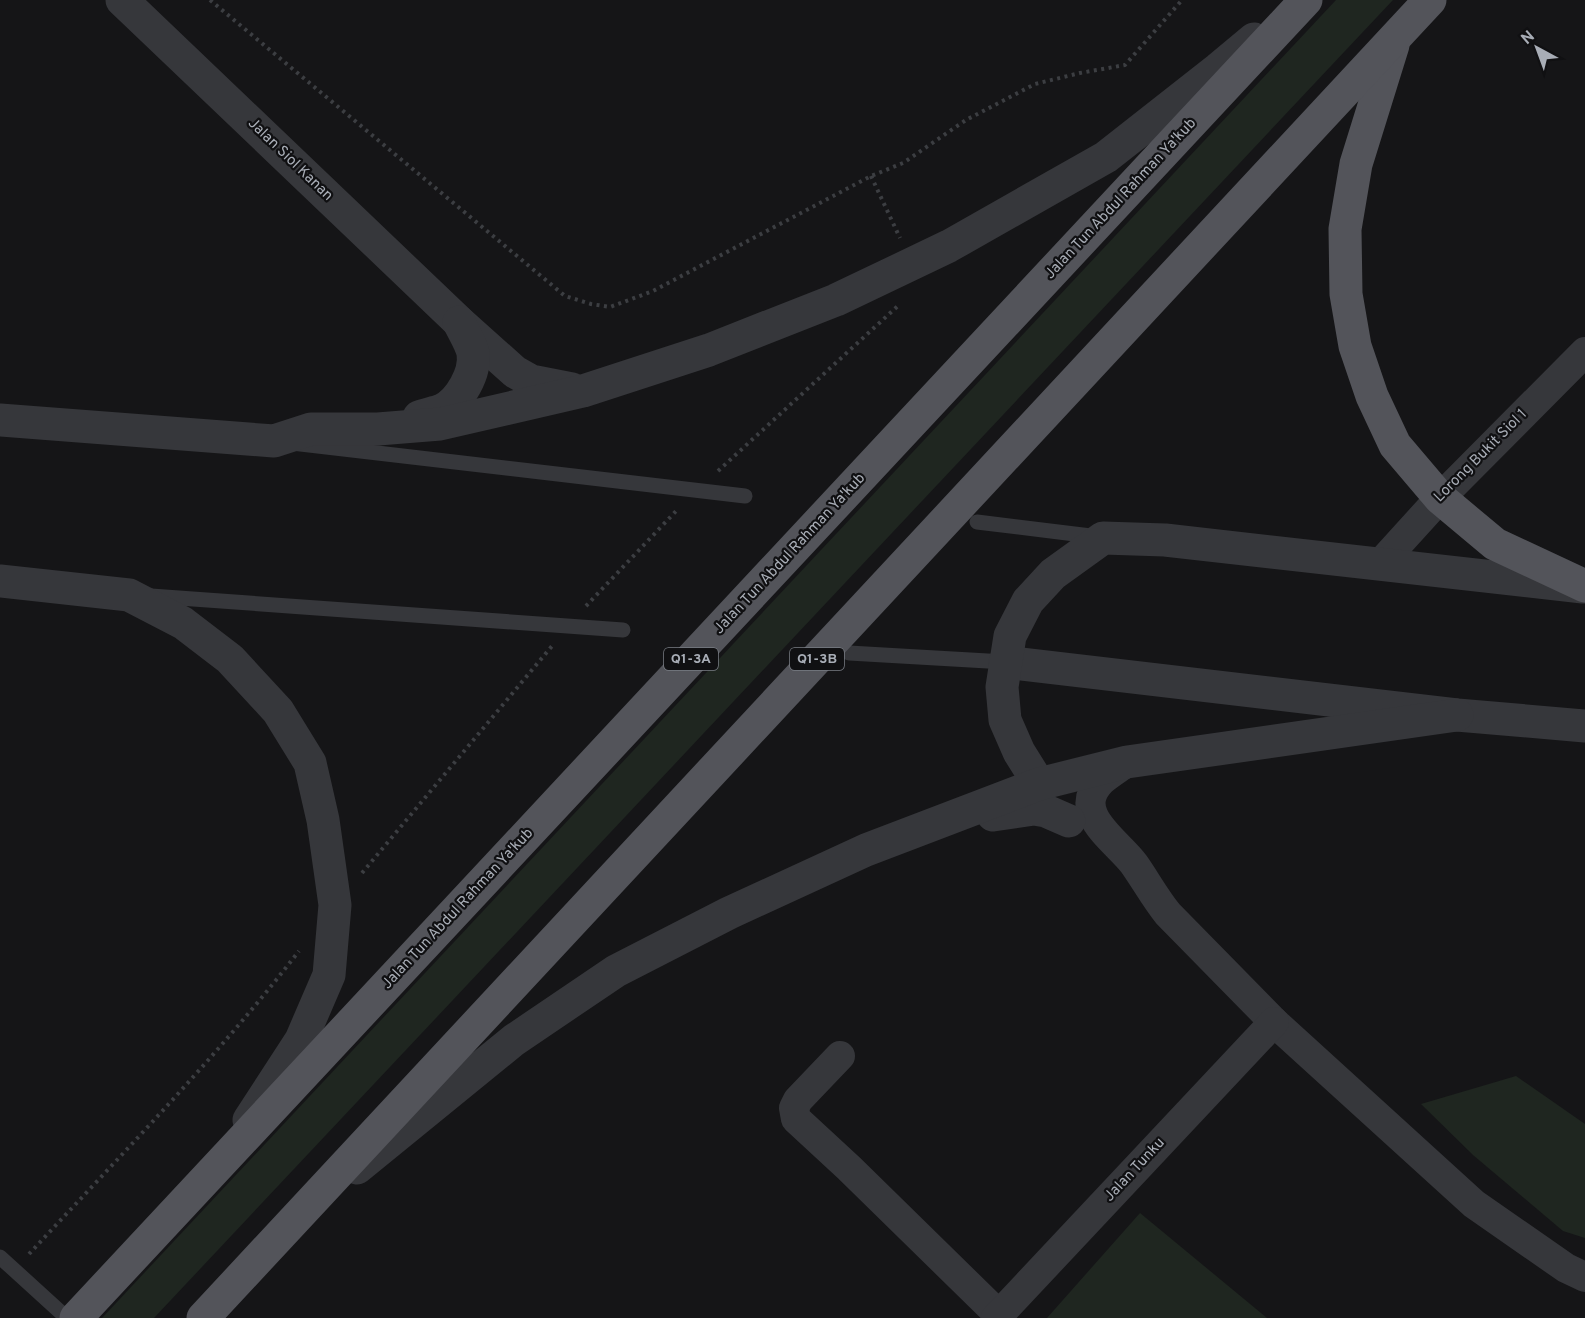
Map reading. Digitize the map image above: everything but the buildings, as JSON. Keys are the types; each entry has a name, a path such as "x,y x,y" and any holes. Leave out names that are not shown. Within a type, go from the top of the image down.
{"main road":[{"name":"Jalan Tun Abdul Rahman Ya'kub","path":"76,1318 1306,0"},
{"name":"Q1-3B","path":"203,1318 1430,0"},
{"path":"1395,38 1356,164 1345,229 1346,294 1355,346 1372,396 1395,445 1440,498 1495,544 1585,587"}],"street":[{"name":"Jalan Siol Kanan","path":"122,0 458,321 515,372 531,381 583,391"},
{"path":"0,420 274,441 311,429 378,429 440,423 583,391 709,350 836,300 949,246 1106,157 1218,69 1300,0"},
{"path":"378,429 443,410 466,385 471,371 473,353 458,321"},
{"name":"Lorong Bukit Siol 1","path":"1380,564 1440,498 1585,352"},
{"path":"1157,901 1125,880 1051,802 1019,752 1005,720 1002,687 1010,636 1028,601 1053,574 1103,538 1165,540 1585,587"},
{"path":"0,581 129,595 183,623 230,658 278,711 310,763 323,820 335,905 329,975 301,1040 220,1164"},
{"path":"1005,662 1457,715 1585,726"},
{"path":"303,1212 514,1040 616,971 729,914 866,850 976,810 1039,784 1127,762 1457,715"},
{"path":"1127,762 1102,781 1092,793 1089,808 1095,822 1134,864 1157,901 1274,1022 1474,1204 1566,1268 1585,1277"},
{"path":"976,810 984,815 999,815 1034,809 1046,811 1069,821"},
{"name":"Jalan Tunku","path":"998,1317 1274,1022"},
{"path":"840,1056 798,1100 794,1108 796,1119 849,1168 998,1317"}],"lane":[{"path":"274,441 746,496"},
{"path":"977,522 1103,538"},
{"path":"129,595 623,630"},
{"path":"849,653 1005,662"},
{"path":"0,1257 67,1318"}],"path":[{"path":"210,0 565,296 610,307 653,291 871,176 903,163 966,120 1035,84 1125,65 1182,0"},
{"path":"335,905 567,627 696,490 900,306 911,279 912,264 871,176"},
{"path":"14,1270 181,1090 269,990 302,947"}],"shaded area":[{"path":"1336,0 1393,0 154,1318 102,1318"},
{"path":"1516,1076 1585,1124 1585,1238 1563,1231 1473,1155 1421,1104"},
{"path":"1140,1213 1267,1318 1047,1318"}]}
